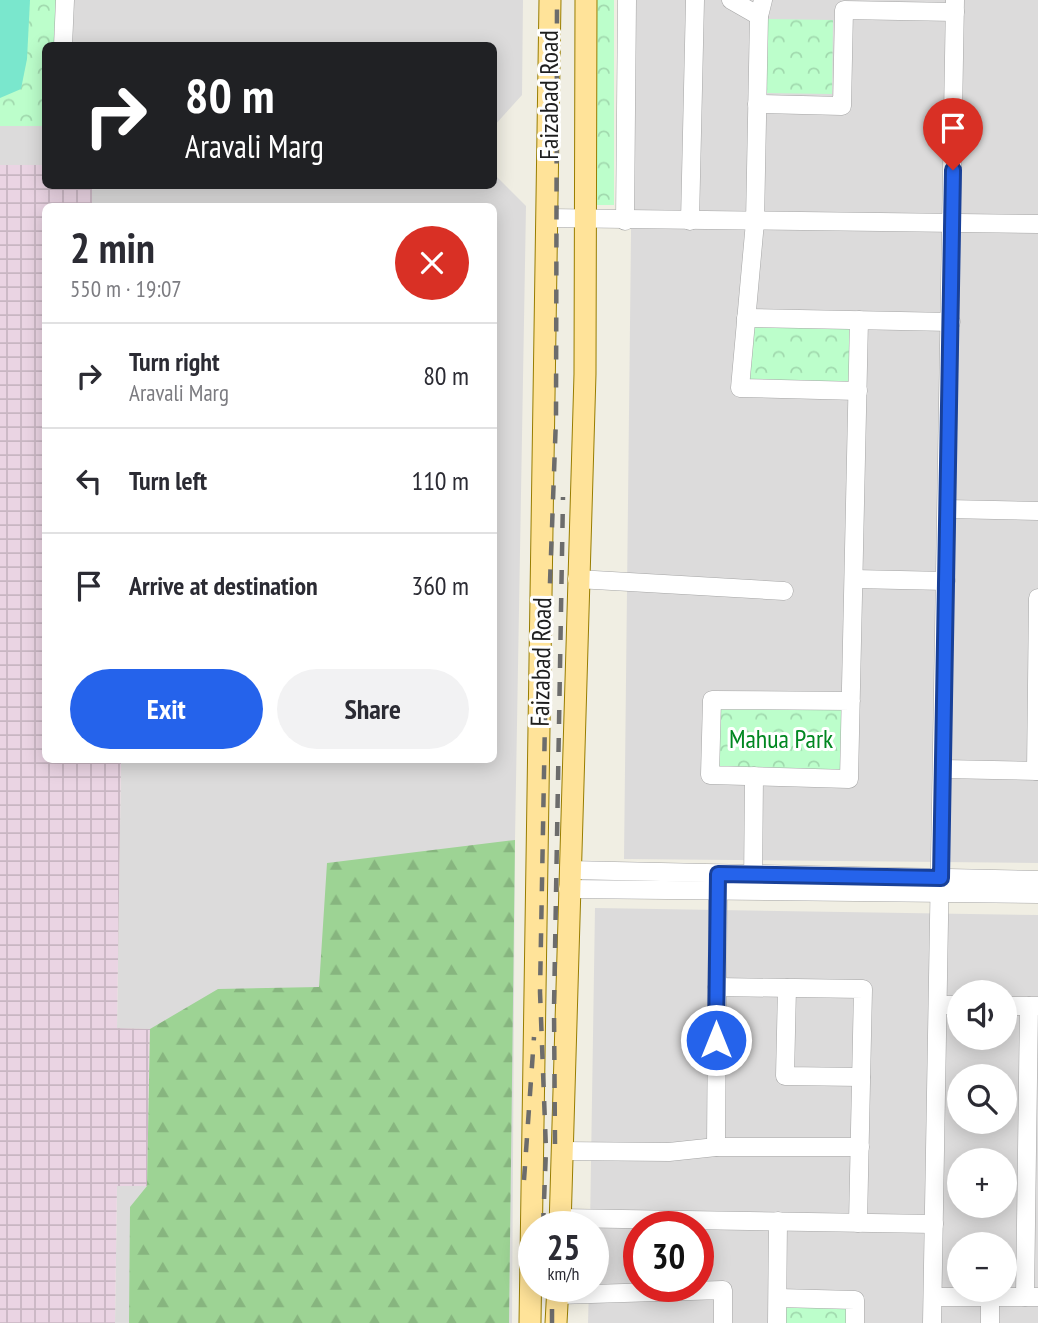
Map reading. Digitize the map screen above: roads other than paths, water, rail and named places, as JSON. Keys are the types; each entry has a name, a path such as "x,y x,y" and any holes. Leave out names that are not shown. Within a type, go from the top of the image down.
{"main road":[{"name":"Faizabad Road","path":"530,1323 550,0"},
{"name":"Faizabad Road","path":"560,1211 585,374 586,0"},
{"path":"556,1323 557,1302"}],"street":[{"path":"63,42 65,0"},
{"path":"625,220 627,0"},
{"path":"690,221 695,0"},
{"path":"731,0 761,8 755,222 740,388 858,391"},
{"path":"757,104 842,106 844,10 866,5 955,6 932,1323"},
{"path":"548,218 1038,224"},
{"path":"747,317 951,321"},
{"path":"851,701 712,700 710,775 849,779 851,701 853,579 858,391 859,320"},
{"path":"947,509 1038,511"},
{"path":"577,579 784,591"},
{"path":"853,579 946,580"},
{"path":"943,769 1037,771 1038,598"},
{"path":"753,883 754,776"},
{"path":"569,879 941,886 1038,894"},
{"path":"941,886 1038,880"},
{"path":"716,1147 718,883"},
{"path":"717,987 863,989 858,1223"},
{"path":"787,988 785,1076 861,1077"},
{"path":"938,1005 947,1005"},
{"path":"1032,1297 1034,1006"},
{"path":"563,1151 669,1153 716,1147 860,1147"},
{"path":"609,1222 934,1224"},
{"path":"777,1323 778,1222"},
{"path":"609,1290 723,1290 723,1323"},
{"path":"933,1297 947,1297"},
{"path":"778,1298 855,1300 855,1323"},
{"path":"990,1302 990,1323"}],"railway":[{"path":"544,1211 546,1150 540,992 545,719 556,418 557,0"},
{"path":"555,1144 554,1008 563,497"},
{"path":"524,1180 534,1037"},
{"path":"552,1302 552,1323"}],"park label":[{"name":"Mahua Park","path":"781,739"}]}
